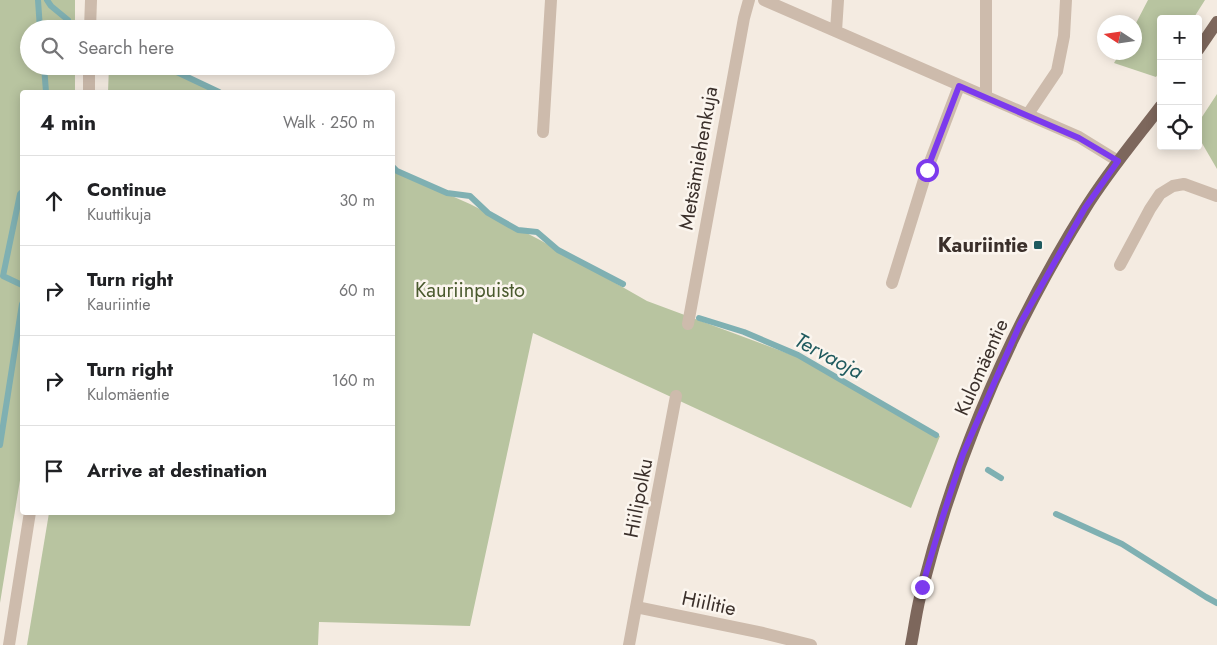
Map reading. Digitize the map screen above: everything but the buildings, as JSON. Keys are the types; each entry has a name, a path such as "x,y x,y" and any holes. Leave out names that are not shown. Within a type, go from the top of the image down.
{"main road":[{"path":"1202,44 1217,22"},
{"name":"Kulomäentie","path":"911,645 922,587 963,454 1024,316 1085,208 1118,161 1157,111"}],"street":[{"path":"90,20 91,0"},
{"path":"543,132 551,0"},
{"name":"Metsämiehenkuja","path":"688,324 713,179 749,0"},
{"path":"764,0 959,86 1028,114 1079,138 1118,161"},
{"path":"836,31 838,0"},
{"path":"986,0 986,96"},
{"path":"1028,114 1057,72 1064,36 1066,0"},
{"path":"89,75 89,90"},
{"path":"892,284 927,170 959,86"},
{"path":"1120,265 1160,194 1173,186 1184,184 1217,196"},
{"name":"Hiilipolku","path":"636,607 676,396"},
{"path":"9,645 30,515"},
{"path":"629,645 636,607"},
{"name":"Hiilitie","path":"636,607 812,645"}],"green space":[{"path":"0,0 75,0 75,20 20,20 20,75 75,75 75,90 20,90 20,480 0,603"},
{"path":"1148,0 1205,0 1196,15 1157,15 1156,77 1114,63 1116,60 1142,60 1142,15 1140,15"},
{"path":"109,75 181,75 214,90 108,90"},
{"path":"1217,94 1217,169 1202,143 1202,117"},
{"name":"Kauriinpuisto","path":"395,171 470,204 540,240 647,301 819,365 940,436 911,508 533,333 470,626 319,622 318,645 27,645 49,515 395,515"}],"waterway":[{"path":"38,0 39,20"},
{"path":"47,0 51,6 68,20"},
{"path":"45,75 46,90"},
{"name":"Tervaoja","path":"183,75 215,90"},
{"name":"Tervaoja","path":"395,169 447,193 470,196 488,213 518,230 537,232 558,250 623,284"},
{"path":"20,194 3,276 20,284"},
{"path":"0,445 20,317"},
{"name":"Tervaoja","path":"699,318 744,332 798,355 936,435"},
{"path":"988,470 1001,478"},
{"name":"Tervaoja","path":"1056,514 1122,544 1217,603"}],"place":[{"name":"Kauriintie","path":"1038,245"}],"route":[{"path":"922,587 963,454 1020,324 1085,208 1118,161 1079,138 1028,114 959,86 927,170"}]}
